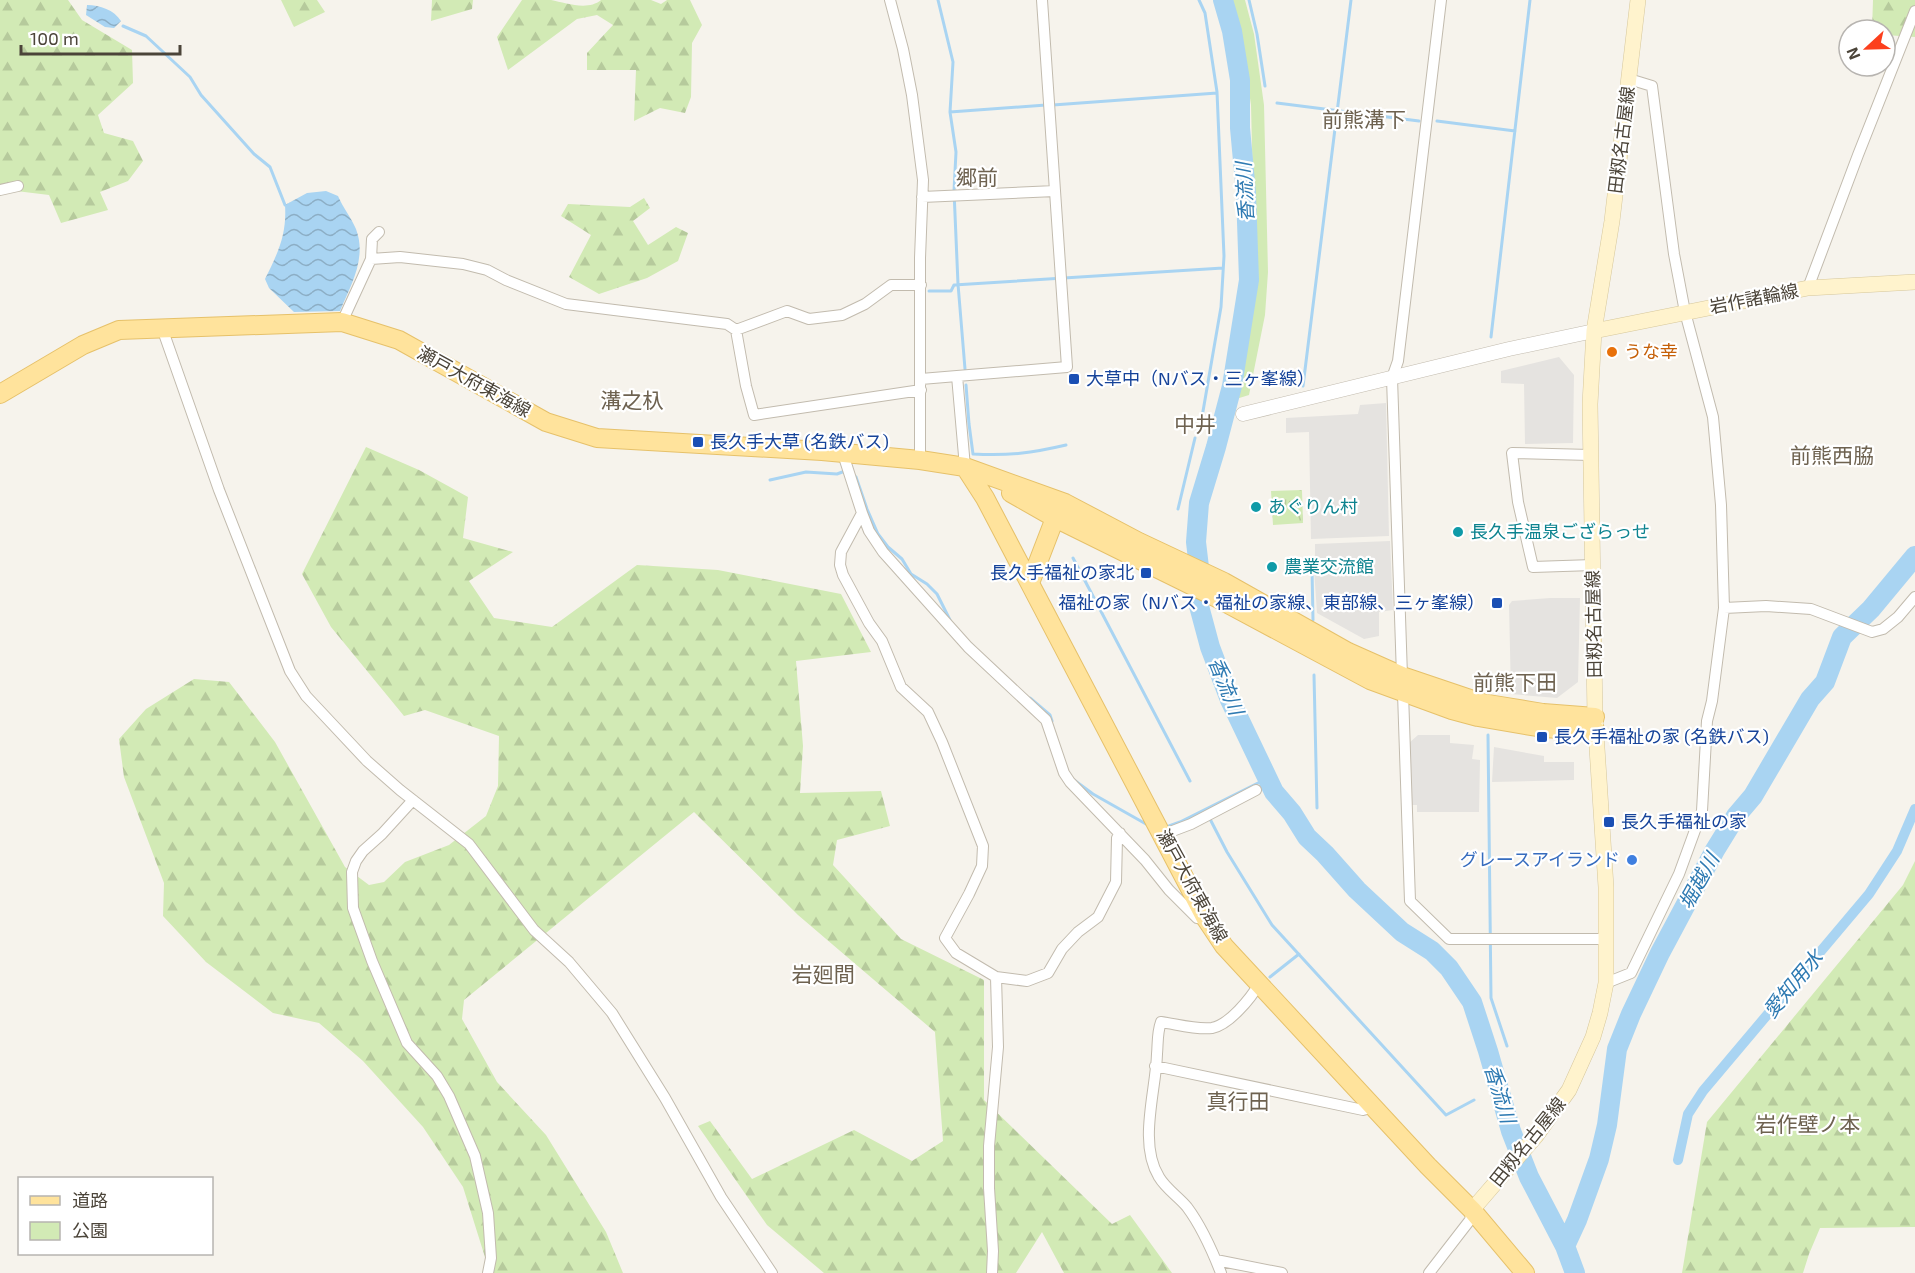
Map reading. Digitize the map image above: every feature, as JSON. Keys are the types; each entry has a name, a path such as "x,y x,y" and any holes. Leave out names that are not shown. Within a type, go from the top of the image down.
{"main road":[{"name":"田籾名古屋線","path":"1472,1210 1536,1136 1569,1090 1582,1065 1600,1013 1606,982 1606,887 1596,724 1590,455 1594,331 1612,221 1638,0"},
{"name":"岩作諸輪線","path":"1594,331 1808,288 1915,282"},
{"name":"瀬戸大府東海線","path":"0,394 61,356 98,337 119,330 342,322 399,340 546,422 597,438 920,460 965,467 1065,503 1209,575 1403,685"},
{"name":"瀬戸大府東海線","path":"965,467 1055,518 1213,596 1370,680 1596,724"},
{"name":"瀬戸大府東海線","path":"965,467 985,498 1206,919 1224,946 1428,1166 1472,1210 1525,1273"},
{"path":"1030,583 1055,518"}],"street":[{"path":"890,0 903,49 917,124 922,180 920,460"},
{"path":"921,379 1067,368 1042,0"},
{"path":"1441,0 1398,361 1392,378 1410,901 1449,939 1607,939"},
{"path":"1808,288 1857,155 1915,11"},
{"path":"1606,982 1630,973 1679,874 1694,837 1702,811 1707,721 1725,608 1721,506 1713,417 1685,312 1672,239 1652,86 1629,79"},
{"path":"0,190 18,186"},
{"path":"922,197 1055,191"},
{"path":"342,322 371,259 372,239 379,232"},
{"path":"371,259 400,257 463,264 487,270 566,304 727,324 736,330 746,386 754,415 921,390"},
{"path":"736,330 787,311 809,319 842,315 865,304 891,285 921,285"},
{"path":"162,328 227,511 290,670 306,696 367,761 469,844 534,930 569,962 612,1013 656,1082 721,1197 772,1273"},
{"path":"1243,414 1509,349 1594,331"},
{"path":"957,376 965,467"},
{"path":"1590,455 1512,453 1518,502 1533,567 1593,565"},
{"path":"843,454 869,531 883,552 968,647 1046,720 1064,773 1145,860 1169,890 1197,918 1206,919"},
{"path":"862,513 841,552 840,566 843,576 869,623 882,641 900,687 928,712 983,846 978,875 945,938 956,953 996,977 1027,981 1048,973 1062,949 1078,932 1098,917 1116,882 1117,838 1120,833"},
{"path":"1725,608 1766,606 1811,609 1872,632 1883,628 1898,617 1915,597"},
{"path":"1162,835 1191,824 1256,790"},
{"path":"413,800 356,861 352,872 353,908 372,961 407,1043 437,1076 449,1096 475,1156 488,1213 490,1258 488,1273"},
{"path":"992,1273 989,1146 998,1047 996,977"},
{"path":"1221,1273 1209,1244 1187,1207 1158,1177 1150,1152 1149,1132 1158,1032 1161,1022 1213,1028 1231,1017 1253,995 1259,984"},
{"path":"1155,1066 1363,1110 1374,1107"},
{"path":"1429,1273 1470,1220 1472,1210"},
{"path":"1215,1260 1282,1273"}],"green space":[{"path":"0,0 68,0 82,20 132,50 133,83 98,115 104,133 133,141 143,161 128,181 100,192 108,210 61,223 49,195 0,187"},
{"path":"281,0 317,0 325,12 294,27"},
{"path":"432,0 473,0 472,9 431,21"},
{"path":"522,0 551,0 583,6 601,0 651,0 661,4 667,0 690,0 702,25 692,43 691,97 685,113 660,108 634,121 636,70 587,70 587,53 613,25 597,15 577,19 508,70 497,37"},
{"path":"1232,0 1245,0 1254,34 1264,105 1268,272 1265,315 1249,395 1236,399 1253,314 1255,270 1251,105 1241,36"},
{"path":"1873,0 1915,0 1915,37 1897,36 1897,18 1872,18"},
{"path":"644,198 650,208 633,221 648,245 676,227 688,233 678,261 647,278 599,294 569,277 591,235 561,216 568,204 630,207"},
{"path":"366,447 419,470 468,497 463,538 513,552 469,581 494,618 552,627 637,565 718,570 841,594 871,652 796,661 803,746 800,793 881,791 890,826 837,840 833,865 901,939 984,980 984,1100 1112,1224 1130,1215 1172,1273 1064,1273 1042,1232 1016,1273 824,1273 767,1225 698,1126 710,1121 752,1179 854,1130 912,1161 943,1141 935,1032 798,915 694,812 464,1000 462,1019 497,1082 546,1135 606,1232 623,1273 490,1273 463,1187 423,1127 363,1061 319,1023 273,1013 206,962 163,916 164,883 124,777 119,739 146,709 194,679 229,682 275,742 345,867 369,885 384,882 405,862 449,845 486,816 498,786 499,736 425,710 404,716 331,627 302,574"},
{"path":"1302,490 1303,523 1273,525 1271,491"},
{"path":"1915,861 1915,1227 1820,1228 1803,1273 1682,1273 1707,1122 1903,885"}],"shaded area":[{"path":"1559,357 1574,375 1573,443 1525,444 1524,384 1501,383 1501,371"},
{"path":"1386,403 1389,536 1311,539 1309,432 1286,433 1286,418 1358,414 1360,405"},
{"path":"1390,541 1393,610 1379,612 1379,636 1364,639 1317,613 1314,569 1312,569 1315,568 1315,544"},
{"path":"1580,598 1578,682 1557,698 1511,694 1509,605 1512,601"},
{"path":"1418,735 1450,735 1450,743 1474,745 1472,759 1480,760 1479,812 1417,812 1417,805 1411,805 1409,743"},
{"path":"1494,747 1544,756 1544,762 1574,762 1574,780 1492,782"}],"water":[{"path":"87,5 106,9 121,21 114,28 105,27 86,15"},
{"path":"326,191 338,196 356,229 360,250 359,261 340,311 294,312 269,288 265,279 281,243 285,225 285,205 307,193"}],"waterway":[{"path":"938,0 953,62 950,112 956,152 954,191 965,369"},
{"path":"1199,0 1205,13 1217,92 1224,256 1221,307 1202,417"},
{"name":"香流川","path":"1223,0 1232,31 1240,80 1240,128 1246,193 1249,280 1232,386 1199,503 1196,542 1200,576 1199,606 1210,647 1230,700 1274,792 1292,813 1307,837 1357,890 1402,932 1432,951 1449,968 1472,1002 1511,1131 1529,1177 1565,1246 1575,1273"},
{"path":"1249,0 1265,86"},
{"path":"1303,386 1351,0"},
{"path":"1491,337 1530,0"},
{"path":"123,26 146,36 190,77 201,95 254,154 270,167 285,205"},
{"path":"1053,105 1217,93"},
{"path":"1277,103 1419,121"},
{"path":"950,112 1046,105"},
{"path":"1437,121 1515,131"},
{"path":"929,291 951,291 954,285 1223,268"},
{"path":"966,385 973,454 1020,453 1066,445"},
{"path":"1178,509 1195,438"},
{"path":"770,480 806,472 837,474 845,471"},
{"path":"853,475 856,477 878,534 902,559 911,574 927,584 937,594 950,620"},
{"name":"堀越川","path":"1565,1246 1599,1159 1607,1125 1617,1049 1660,953 1715,850 1736,816 1753,796 1810,699 1825,682 1842,637 1871,609 1915,556"},
{"path":"1073,558 1190,781"},
{"path":"1312,569 1313,620"},
{"path":"1314,675 1317,808"},
{"path":"1030,698 1050,715 1052,721"},
{"path":"1488,735 1491,998 1507,1046"},
{"path":"1169,826 1268,778"},
{"path":"1074,780 1093,794 1146,824"},
{"name":"愛知用水","path":"1678,1160 1688,1114 1703,1091 1869,894 1897,851 1915,809"},
{"path":"1210,819 1227,852 1272,925 1446,1115 1474,1100"},
{"path":"1270,977 1299,954"}],"place":[{"name":"うな幸","path":"1612,352"},
{"name":"大草中（Nバス・三ヶ峯線）","path":"1074,379"},
{"name":"長久手大草 (名鉄バス)","path":"698,442"},
{"name":"あぐりん村","path":"1256,507"},
{"name":"長久手温泉ござらっせ","path":"1458,532"},
{"name":"農業交流館","path":"1272,567"},
{"name":"長久手福祉の家北","path":"1146,573"},
{"name":"福祉の家（Nバス・福祉の家線、東部線、三ヶ峯線）","path":"1497,603"},
{"name":"長久手福祉の家 (名鉄バス)","path":"1542,737"},
{"name":"長久手福祉の家","path":"1609,822"},
{"name":"グレースアイランド","path":"1632,860"}],"district":[{"name":"前熊溝下","path":"1364,120"},
{"name":"郷前","path":"977,178"},
{"name":"溝之杁","path":"632,401"},
{"name":"中井","path":"1195,425"},
{"name":"前熊西脇","path":"1832,456"},
{"name":"前熊下田","path":"1515,683"},
{"name":"岩廻間","path":"823,975"},
{"name":"真行田","path":"1238,1102"},
{"name":"岩作壁ノ本","path":"1808,1125"}]}
